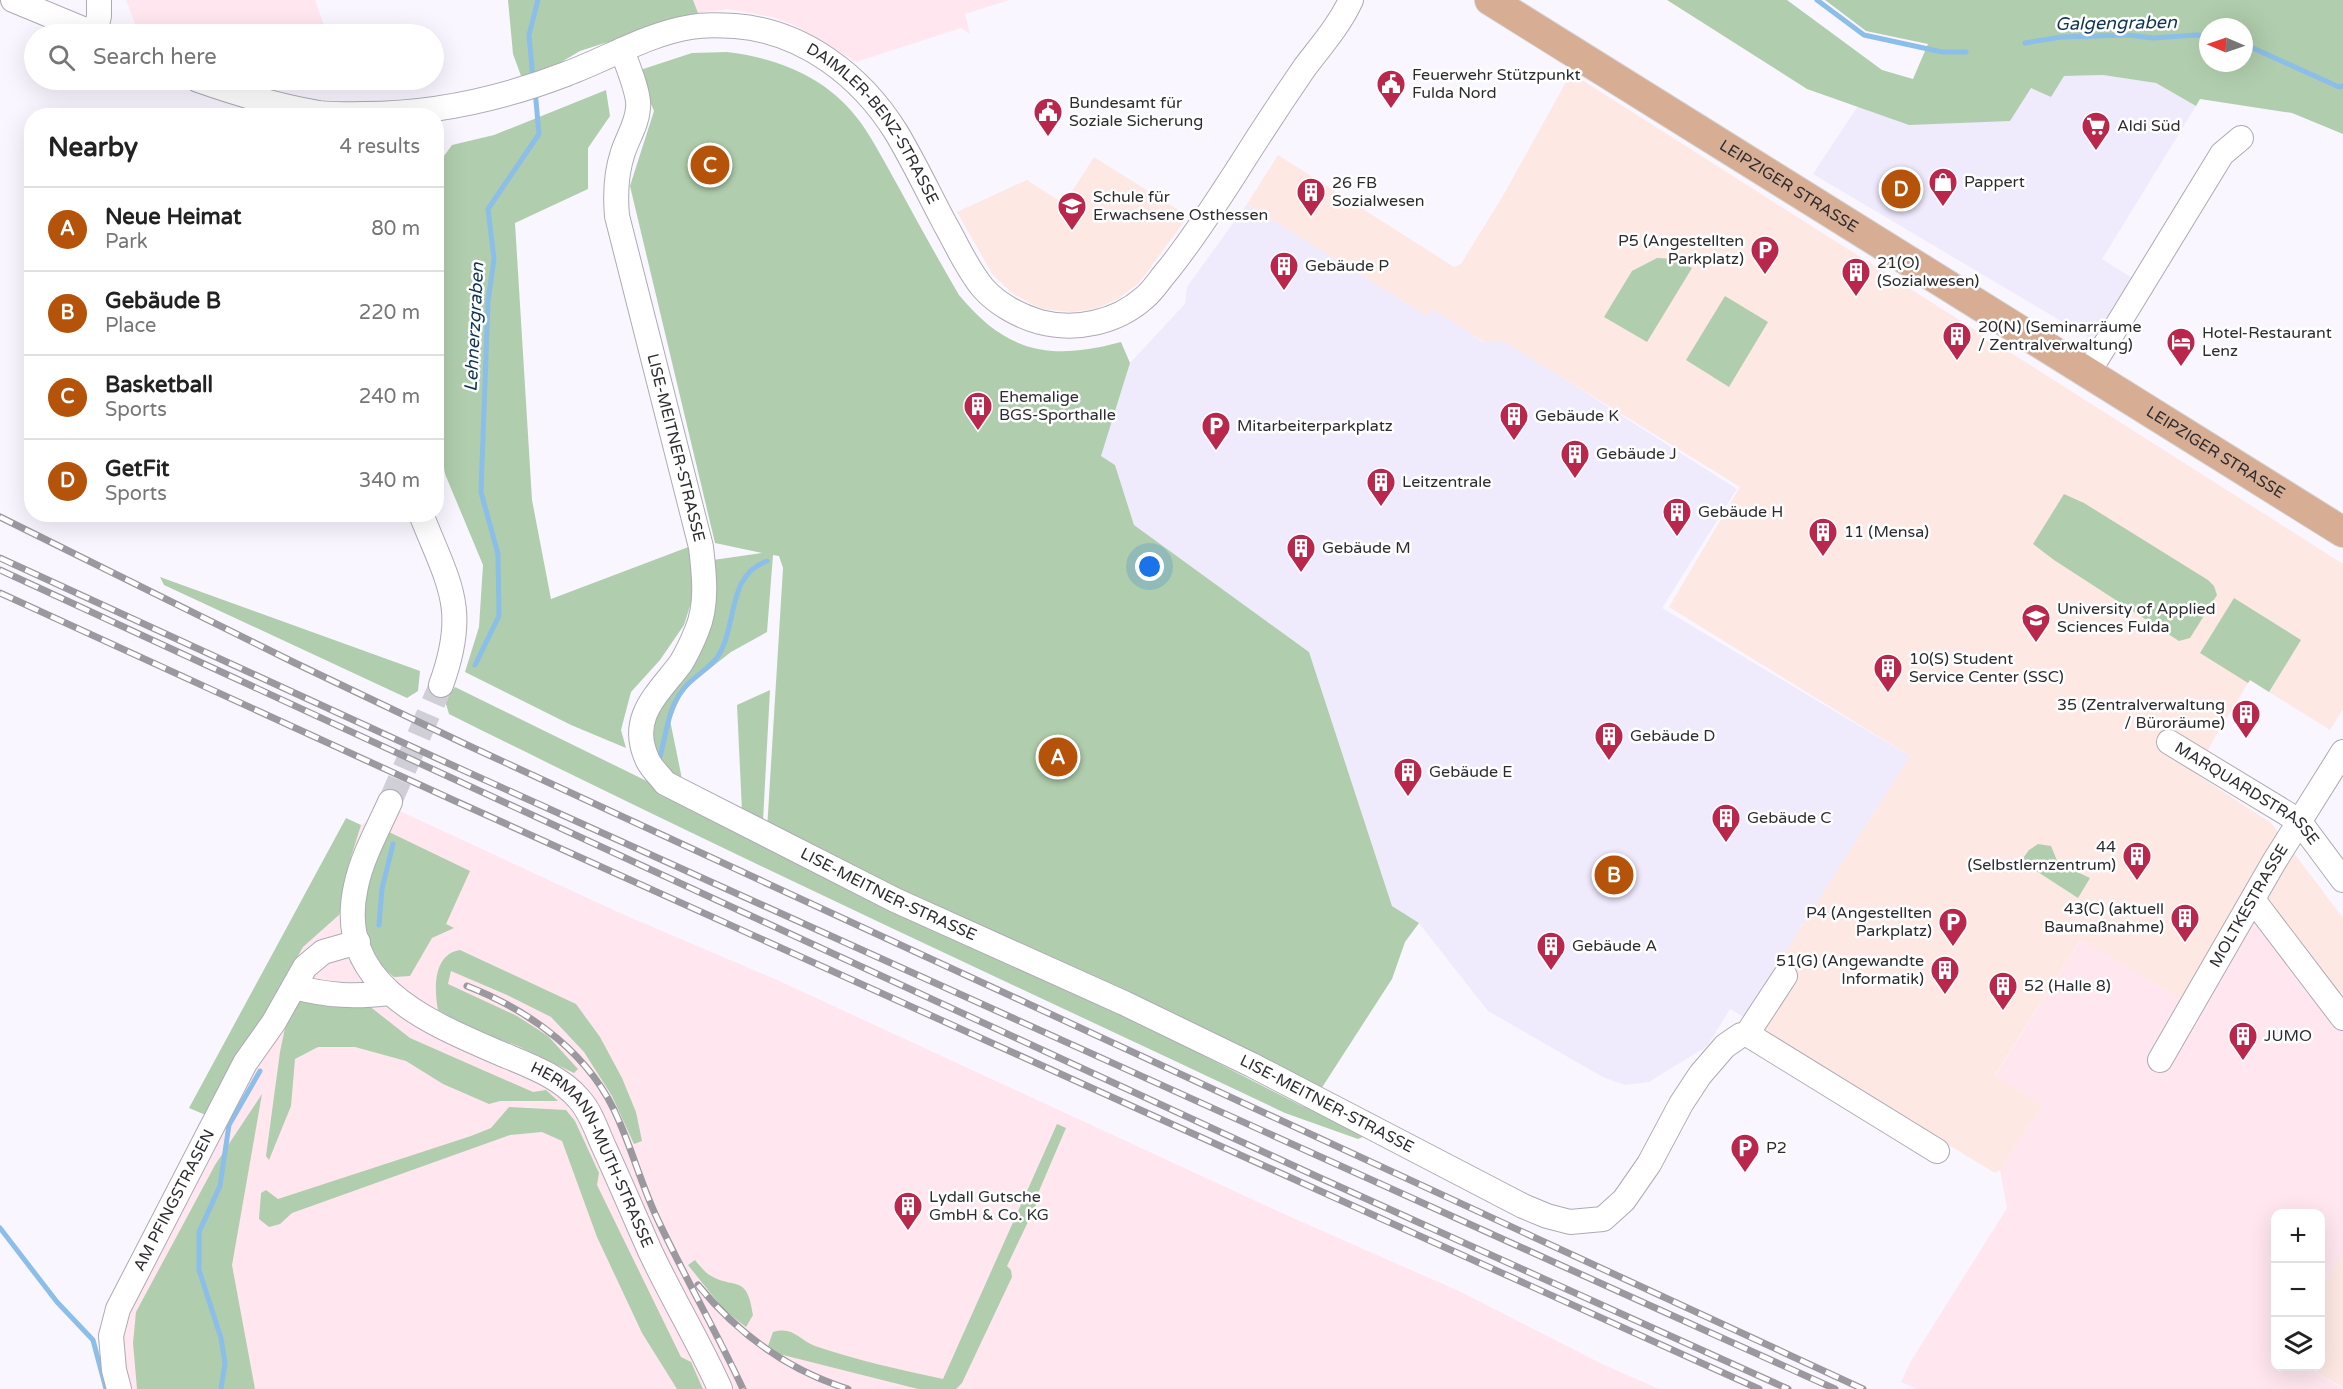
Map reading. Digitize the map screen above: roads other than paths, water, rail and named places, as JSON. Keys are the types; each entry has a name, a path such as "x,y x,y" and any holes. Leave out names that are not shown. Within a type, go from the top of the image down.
{"main road":[{"name":"LEIPZIGER STRASSE","path":"1490,0 2343,532"}],"street":[{"path":"13,0 71,24"},
{"path":"96,24 99,0"},
{"name":"DAIMLER-BENZ-STRASSE","path":"444,110 519,91 622,50 694,26 739,26 792,39 832,62 862,88 895,131 965,260 984,288 1004,306 1028,318 1070,327 1089,325 1110,318 1144,298 1182,252 1264,128 1352,2"},
{"name":"LISE-MEITNER-STRASSE","path":"622,50 639,106 635,124 617,173 615,199 617,216 702,547 705,586 698,627 682,661 646,707 642,727 643,746 648,763 665,783 895,900 1124,1003 1252,1065 1523,1206 1570,1222 1603,1219 1624,1200 1649,1164 1690,1089 1725,1046 1744,1035 1785,976"},
{"name":"DAIMLER-BENZ-STRASSE","path":"225,90 249,99 293,108"},
{"path":"2088,374 2223,154 2241,138"},
{"path":"424,522 454,597 456,621 453,650 444,678"},
{"name":"MARQUARDSTRASSE","path":"2169,742 2299,821 2343,880"},
{"name":"MOLTKESTRASSE","path":"2160,1060 2299,821 2343,752"},
{"name":"HERMANN-MUTH-STRASSE","path":"390,802 364,861 356,886 353,909 353,926 369,970 390,993 430,1022 532,1067 559,1082 579,1099 597,1132 651,1254 720,1389"},
{"path":"2254,897 2257,905 2343,1018"},
{"path":"358,942 323,952 305,967 294,987 325,995 363,996 390,993"},
{"name":"AM PFINGSTRASEN","path":"119,1389 114,1370 111,1336 118,1309 245,1064 274,1022 294,987"},
{"path":"1744,1035 1937,1150"}],"waterway":[{"name":"Lehnerzgraben","path":"533,78 529,35 538,0"},
{"name":"Galgengraben","path":"1817,0 1864,35 1942,52 1966,52"},
{"name":"Galgengraben","path":"2025,43 2061,37 2127,35 2153,38 2199,35"},
{"name":"Galgengraben","path":"2253,48 2339,87 2343,86"},
{"name":"Lehnerzgraben","path":"475,665 499,616 498,554 481,492 488,301 494,259 488,209 539,134 535,90"},
{"path":"660,757 670,714 677,698 721,651 740,587 754,568 767,561"},
{"name":"Lehnerzgraben","path":"379,925 382,889 393,844"},
{"name":"Lehnerzgraben","path":"221,1389 225,1363 221,1338 199,1270 199,1232 220,1186 229,1125 260,1071"},
{"path":"0,1228 57,1302 93,1340 106,1389"}],"tunnel":[{"path":"390,802 441,685"}],"railway":[{"path":"0,517 465,744 1863,1389"},
{"path":"0,558 443,761 1835,1389"},
{"path":"0,570 1318,1177 1788,1389"},
{"path":"0,593 453,800 1759,1389"},
{"path":"467,986 491,996 536,1022 557,1038 593,1076 619,1121 657,1218 743,1389"},
{"path":"698,1285 730,1319 766,1348 805,1372 848,1389"}],"place":[{"name":"Feuerwehr Stützpunkt Fulda Nord","path":"1391,110"},
{"name":"Bundesamt für Soziale Sicherung","path":"1048,138"},
{"name":"Aldi Süd","path":"2096,152"},
{"name":"Basketball","path":"710,165"},
{"name":"GetFit","path":"1901,189"},
{"name":"Pappert","path":"1943,208"},
{"name":"26 FB Sozialwesen","path":"1311,218"},
{"name":"Schule für Erwachsene Osthessen","path":"1072,232"},
{"name":"P5 (Angestellten Parkplatz)","path":"1765,276"},
{"name":"Gebäude P","path":"1284,292"},
{"name":"21(O) (Sozialwesen)","path":"1856,298"},
{"name":"20(N) (Seminarräume / Zentralverwaltung)","path":"1957,362"},
{"name":"Hotel-Restaurant Lenz","path":"2181,368"},
{"name":"Ehemalige BGS-Sporthalle","path":"978,432"},
{"name":"Gebäude K","path":"1514,442"},
{"name":"Mitarbeiterparkplatz","path":"1216,452"},
{"name":"Gebäude J","path":"1575,480"},
{"name":"Leitzentrale","path":"1381,508"},
{"name":"Gebäude H","path":"1677,538"},
{"name":"11 (Mensa)","path":"1823,558"},
{"name":"Gebäude M","path":"1301,574"},
{"name":"University of Applied Sciences Fulda","path":"2036,644"},
{"name":"10(S) Student Service Center (SSC)","path":"1888,694"},
{"name":"35 (Zentralverwaltung / Büroräume)","path":"2246,740"},
{"name":"Neue Heimat","path":"1058,757"},
{"name":"Gebäude D","path":"1609,762"},
{"name":"Gebäude E","path":"1408,798"},
{"name":"Gebäude C","path":"1726,844"},
{"name":"Gebäude B","path":"1614,875"},
{"name":"44 (Selbstlernzentrum)","path":"2137,882"},
{"name":"43(C) (aktuell Baumaßnahme)","path":"2185,944"},
{"name":"P4 (Angestellten Parkplatz)","path":"1953,948"},
{"name":"Gebäude A","path":"1551,972"},
{"name":"51(G) (Angewandte Informatik)","path":"1945,996"},
{"name":"52 (Halle 8)","path":"2003,1012"},
{"name":"JUMO","path":"2243,1062"},
{"name":"P2","path":"1745,1174"},
{"name":"Lydall Gutsche GmbH & Co. KG","path":"908,1232"}]}
